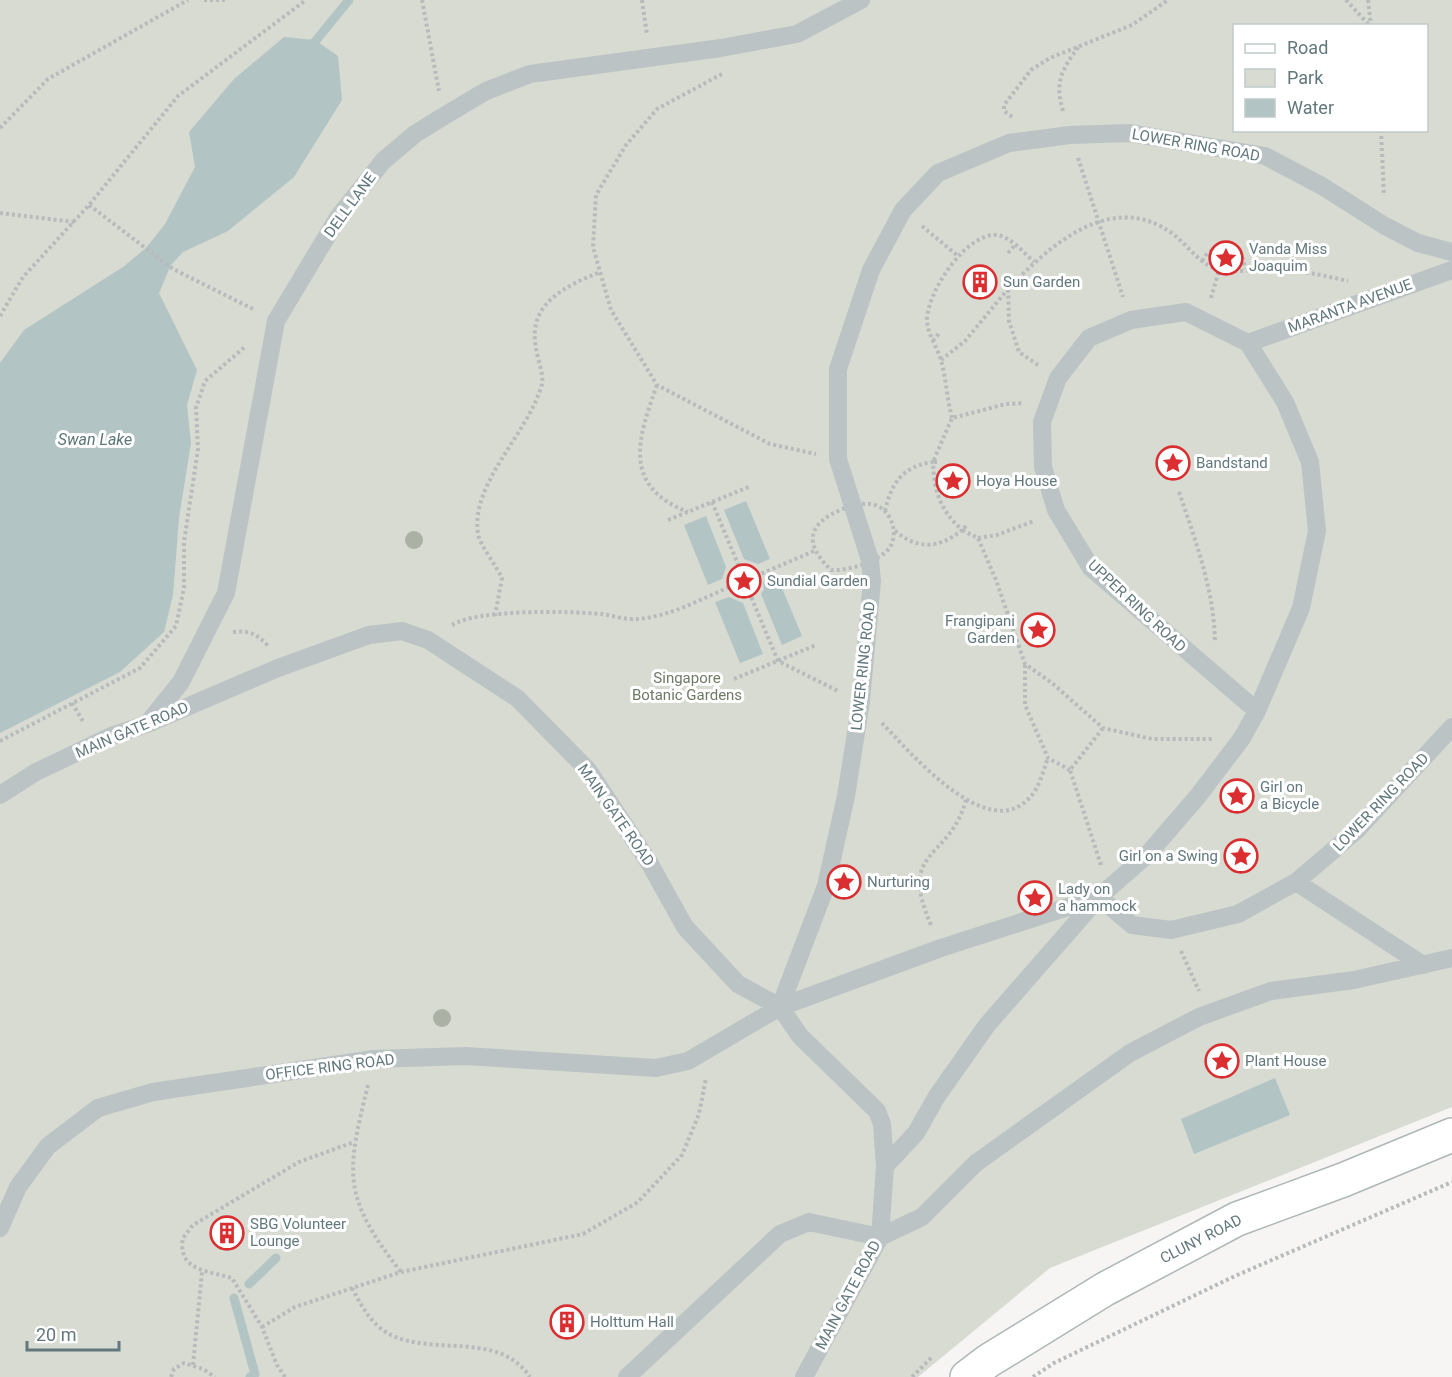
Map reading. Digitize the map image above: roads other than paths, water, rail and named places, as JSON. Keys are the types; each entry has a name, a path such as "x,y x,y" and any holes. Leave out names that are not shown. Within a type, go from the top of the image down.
{"street":[{"name":"CLUNY ROAD","path":"967,1377 988,1361 1106,1289 1237,1220 1452,1135"}],"lane":[{"name":"DELL LANE","path":"147,724 181,682 226,593 259,402 276,321 339,216 383,161 415,134 486,91 530,74 722,48 796,34 861,0"},
{"name":"LOWER RING ROAD","path":"780,1007 826,886 846,796 861,701 872,581 870,560 851,506 838,459 838,369 871,270 903,210 938,173 1010,143 1070,135 1130,133 1265,156 1322,186 1385,226 1418,243 1452,252"},
{"name":"MARANTA AVENUE","path":"1248,343 1452,270"},
{"name":"UPPER RING ROAD","path":"1248,343 1186,312 1131,320 1089,338 1058,378 1049,402 1042,422 1042,467 1056,510 1091,568 1257,711"},
{"path":"885,1166 916,1133 937,1096 987,1025 1104,893 1155,846 1198,796 1242,738 1257,711 1300,608 1317,531 1310,462 1285,402 1248,343"},
{"name":"MAIN GATE ROAD","path":"0,795 36,772 111,736 147,724 278,668 369,635 402,631 428,640 517,698 588,770 650,864 685,927 738,984 780,1007 801,1036 877,1111 882,1124 885,1166 880,1237 804,1377"},
{"name":"LOWER RING ROAD","path":"1104,893 1132,925 1171,930 1238,914 1296,882 1357,830 1452,727"},
{"path":"1296,882 1423,965"},
{"path":"780,1007 941,948 1104,893"},
{"path":"627,1377 780,1234 809,1222 880,1237 922,1217 976,1163 1130,1053 1209,1013 1271,991 1354,980 1452,958"},
{"name":"OFFICE RING ROAD","path":"0,1227 18,1187 48,1146 98,1108 153,1092 374,1059 466,1056 656,1068 688,1061 780,1007"}],"water":[{"name":"Swan Lake","path":"284,37 315,40 338,56 342,100 294,177 228,231 183,252 171,265 159,293 197,370 187,405 191,443 179,518 173,595 164,632 120,672 0,733 0,363 24,330 123,267 146,248 165,224 195,167 189,132 234,79"},
{"path":"746,501 770,559 758,564 744,559 724,510"},
{"path":"706,516 726,567 722,579 708,585 684,525"},
{"path":"777,576 802,636 782,645 761,594 764,589 763,582"},
{"path":"729,597 743,603 763,654 740,663 715,602"},
{"path":"1275,1078 1290,1115 1194,1154 1181,1119"}],"waterway":[{"path":"309,49 349,0"},
{"path":"249,1284 276,1258"},
{"path":"234,1298 255,1374 250,1377"}],"place":[{"name":"Vanda Miss Joaquim","path":"1226,258"},
{"name":"Sun Garden","path":"980,282"},
{"name":"Bandstand","path":"1173,463"},
{"name":"Hoya House","path":"953,481"},
{"name":"Sundial Garden","path":"744,581"},
{"name":"Frangipani Garden","path":"1038,630"},
{"name":"Girl on a Bicycle","path":"1237,796"},
{"name":"Girl on a Swing","path":"1241,856"},
{"name":"Nurturing","path":"844,882"},
{"name":"Lady on a hammock","path":"1035,898"},
{"name":"Plant House","path":"1222,1061"},
{"name":"SBG Volunteer Lounge","path":"227,1233"},
{"name":"Holttum Hall","path":"567,1322"}],"park label":[{"name":"Singapore Botanic Gardens","path":"687,686"}]}
